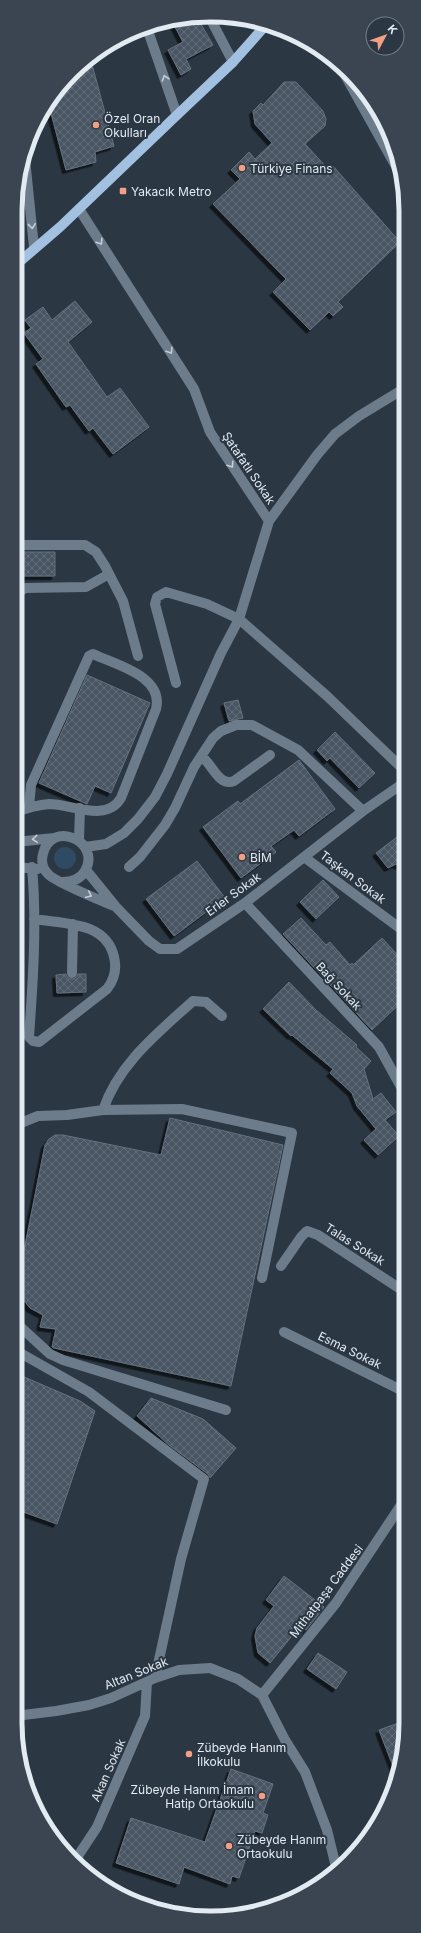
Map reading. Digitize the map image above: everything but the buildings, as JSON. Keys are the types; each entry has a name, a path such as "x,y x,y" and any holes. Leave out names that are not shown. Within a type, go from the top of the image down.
{"main road":[{"path":"22,259 79,209 233,62 263,29"}],"street":[{"path":"212,22 233,62"},
{"path":"149,32 177,115"},
{"path":"350,83 392,160"},
{"path":"26,172 34,247"},
{"name":"Şatafatlı Sokak","path":"79,209 194,389 210,432 269,521 239,620 221,653 167,774 155,797 138,819 124,833 106,844 82,844"},
{"path":"269,521 317,454 335,434 359,416 399,392"},
{"path":"22,545 85,545 96,552 110,574 123,601 138,656"},
{"path":"22,590 25,588 86,587 110,574"},
{"path":"176,683 154,604 157,597 166,592 207,604 239,620 327,696 399,764"},
{"path":"22,810 49,804 93,811 106,810 118,802 157,703 156,691 152,686 141,676 93,654 89,656 31,785 29,808"},
{"path":"129,867 140,857 165,825 201,756 213,738 221,731 236,725 252,725 298,750 363,811"},
{"path":"201,756 208,762 221,779 228,783 234,782 270,754"},
{"name":"Erler Sokak","path":"86,870 116,907 149,941 160,949 177,950 244,903 363,811 399,786"},
{"path":"62,882 76,880 86,870 88,862 88,854 82,844 80,808"},
{"path":"22,840 64,836 82,844"},
{"path":"54,838 45,848 42,856 45,870 49,876 116,907"},
{"name":"Taşkan Sokak","path":"304,856 399,927"},
{"path":"22,867 32,867 45,870"},
{"path":"32,867 34,891 33,979 29,1037 36,1042 44,1040 108,989 114,979 116,962 107,942 96,931 73,924 34,919"},
{"name":"Bağ Sokak","path":"244,903 379,1047 399,1083"},
{"path":"72,973 73,924"},
{"path":"103,1110 109,1092 131,1061 160,1029 193,1001 206,1002 222,1016"},
{"path":"22,1122 38,1116 67,1115 103,1110 182,1109 292,1133 262,1278"},
{"name":"Talas Sokak","path":"281,1266 301,1237 307,1231 318,1235 399,1288"},
{"path":"22,1328 50,1354 63,1360 226,1410"},
{"name":"Esma Sokak","path":"284,1332 399,1389"},
{"name":"Akan Sokak","path":"22,1354 89,1392 204,1479 151,1680 145,1716 97,1827 78,1857"},
{"name":"Mithatpaşa Caddesi","path":"262,1695 336,1603 399,1507"},
{"name":"Altan Sokak","path":"22,1715 56,1712 89,1705 111,1698 151,1680 179,1670 210,1668 238,1679 262,1695"},
{"path":"262,1695 285,1740 305,1772 327,1830 335,1864"}],"shaded area":[{"path":"65,847 73,850 76,858 73,866 65,869 57,866 54,858 57,850"}],"place":[{"name":"Özel Oran Okulları","path":"96,125"},
{"name":"Türkiye Finans","path":"242,168"},
{"name":"Yakacık Metro","path":"123,191"},
{"name":"BİM","path":"242,857"},
{"name":"Zübeyde Hanım İlkokulu","path":"189,1754"},
{"name":"Zübeyde Hanım İmam Hatip Ortaokulu","path":"262,1796"},
{"name":"Zübeyde Hanım Ortaokulu","path":"229,1846"}]}
